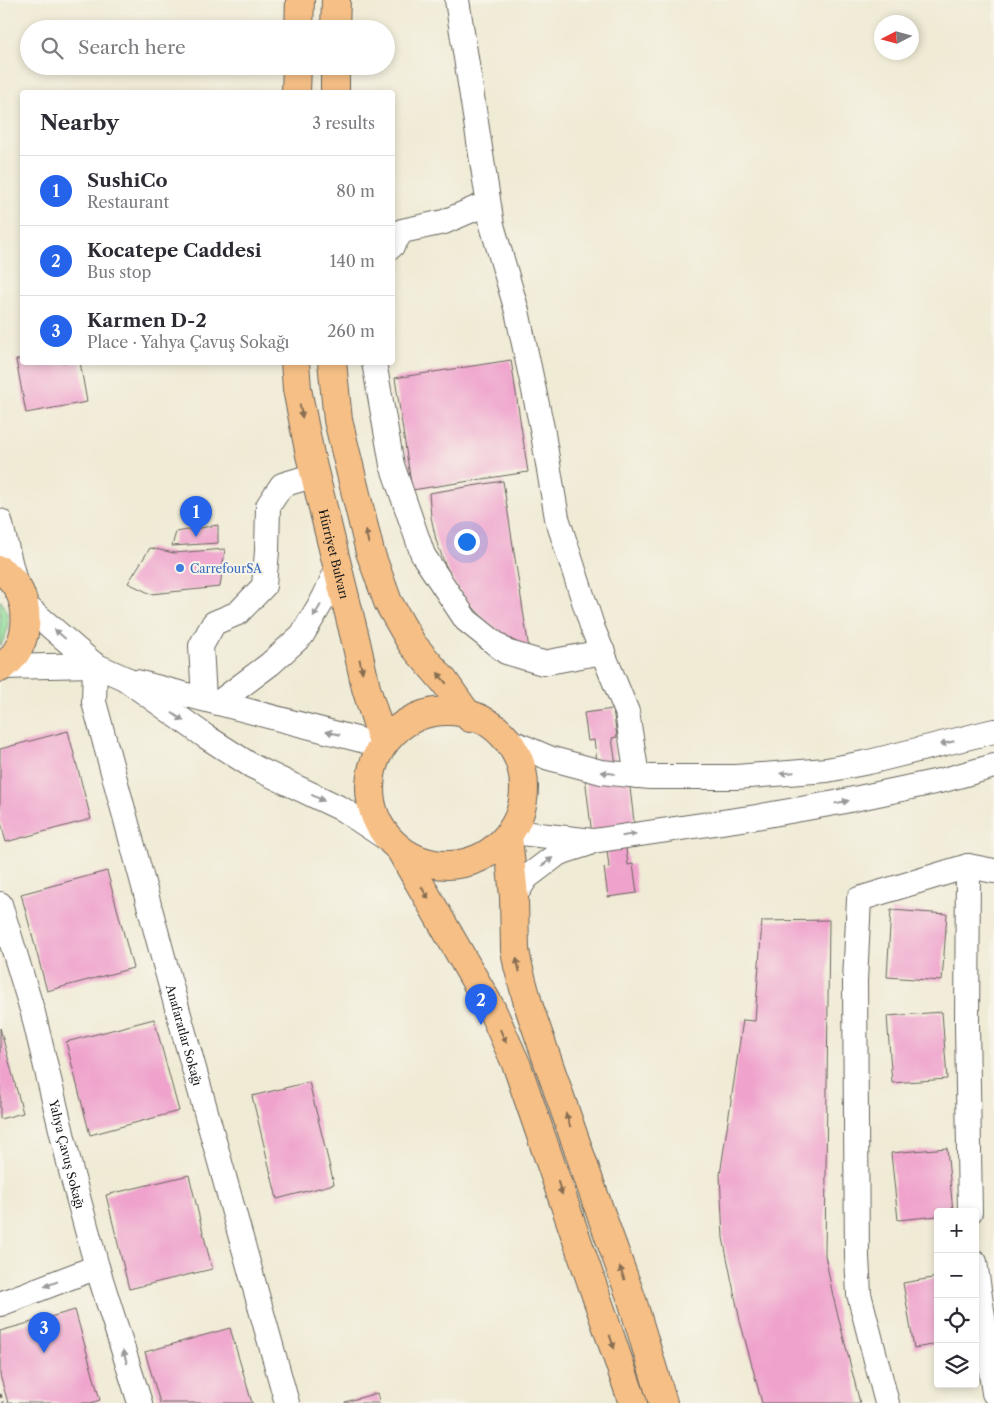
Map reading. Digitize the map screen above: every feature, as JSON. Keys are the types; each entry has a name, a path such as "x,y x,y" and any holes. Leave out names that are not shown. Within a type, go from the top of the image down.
{"main road":[{"path":"299,20 300,0"},
{"path":"336,0 336,20"},
{"path":"296,90 297,75"},
{"path":"335,75 335,90"},
{"name":"Hürriyet Bulvarı","path":"294,365 297,389 315,475 366,688 382,744"},
{"path":"332,365 338,420 370,552 388,602 412,644 444,681 470,718"},
{"path":"2,668 15,654 23,637 26,619 13,587"},
{"path":"394,844 419,859 439,863 466,861 484,855 499,845 510,834 521,816 526,798 526,780 522,760 512,742 490,727 470,718 450,713 430,713 410,719 394,730 382,744 372,762 367,782 369,802 375,821 394,844 492,1010 517,1066 632,1403"},
{"path":"510,834 515,950 529,1007 632,1300 663,1403"}],"street":[{"path":"457,0 492,225 519,321 542,428 557,518 593,629 627,712 638,776"},
{"path":"395,242 402,231 444,222 488,203"},
{"path":"375,365 392,465 423,555 466,620 506,652 543,663 603,652"},
{"path":"211,701 201,646 214,624 238,613 264,586 268,506 282,485 315,475"},
{"path":"0,521 13,587 95,665 124,678 382,744"},
{"path":"211,701 270,664 302,635 324,598 338,567"},
{"path":"2,668 95,665"},
{"name":"Anafaratlar Sokağı","path":"95,665 94,702 287,1403"},
{"path":"124,678 204,736 252,766 342,809 394,844"},
{"path":"512,742 549,758 601,772 650,778 736,777 827,770 869,762 994,731"},
{"path":"514,897 526,878 559,853 593,841 756,817 835,803 944,780 994,766"},
{"path":"510,834 593,841"},
{"path":"968,866 967,1024 970,1208"},
{"path":"887,1403 859,1294 856,1257 855,981 859,899 968,866 994,871"},
{"name":"Yahya Çavuş Sokağı","path":"0,904 33,1012 72,1175 97,1267 140,1403"},
{"path":"0,1304 97,1267"},
{"path":"979,1290 994,1393"}],"path":[{"path":"0,1394 3,1403"}],"green space":[{"path":"0,600 4,605 8,623 6,635 0,646"}],"building":[{"path":"20,359 20,365 81,365 87,402 26,413 16,360"},
{"path":"511,360 528,472 412,490 395,378"},
{"path":"503,481 529,649 507,637 487,622 455,584 436,540 431,517 429,493"},
{"path":"218,525 218,543 172,546 176,532"},
{"name":"CarrefourSA","path":"150,548 174,553 225,549 220,587 151,594 128,583"},
{"path":"613,709 617,737 612,738 617,772 628,771 635,830 624,831 628,865 633,864 637,893 608,897 604,868 609,867 605,834 592,835 585,777 599,775 594,740 588,741 584,713"},
{"path":"68,731 91,819 6,842 0,819 0,749"},
{"path":"107,871 133,968 47,991 21,894"},
{"path":"891,910 947,914 942,981 887,977"},
{"path":"829,920 825,1255 833,1296 860,1403 762,1403 740,1321 723,1238 720,1175 743,1020 755,1021 762,921"},
{"path":"942,1012 947,1079 892,1083 887,1016"},
{"path":"154,1019 179,1111 90,1135 66,1042"},
{"path":"0,1028 23,1113 0,1119"},
{"path":"309,1082 334,1184 277,1199 252,1096"},
{"path":"947,1148 953,1208 934,1208 934,1216 898,1220 891,1153"},
{"path":"189,1175 212,1269 129,1289 106,1195"},
{"path":"934,1278 934,1345 914,1348 903,1283"},
{"path":"75,1310 100,1400 91,1403 8,1403 0,1375 0,1331"},
{"path":"230,1328 252,1403 160,1403 145,1352"},
{"path":"377,1393 380,1403 345,1403 345,1402"}],"place":[{"name":"SushiCo","path":"196,537"},
{"name":"CarrefourSA","path":"180,568"},
{"name":"Kocatepe Caddesi","path":"481,1025"},
{"name":"Karmen D-2","path":"44,1353"}]}
